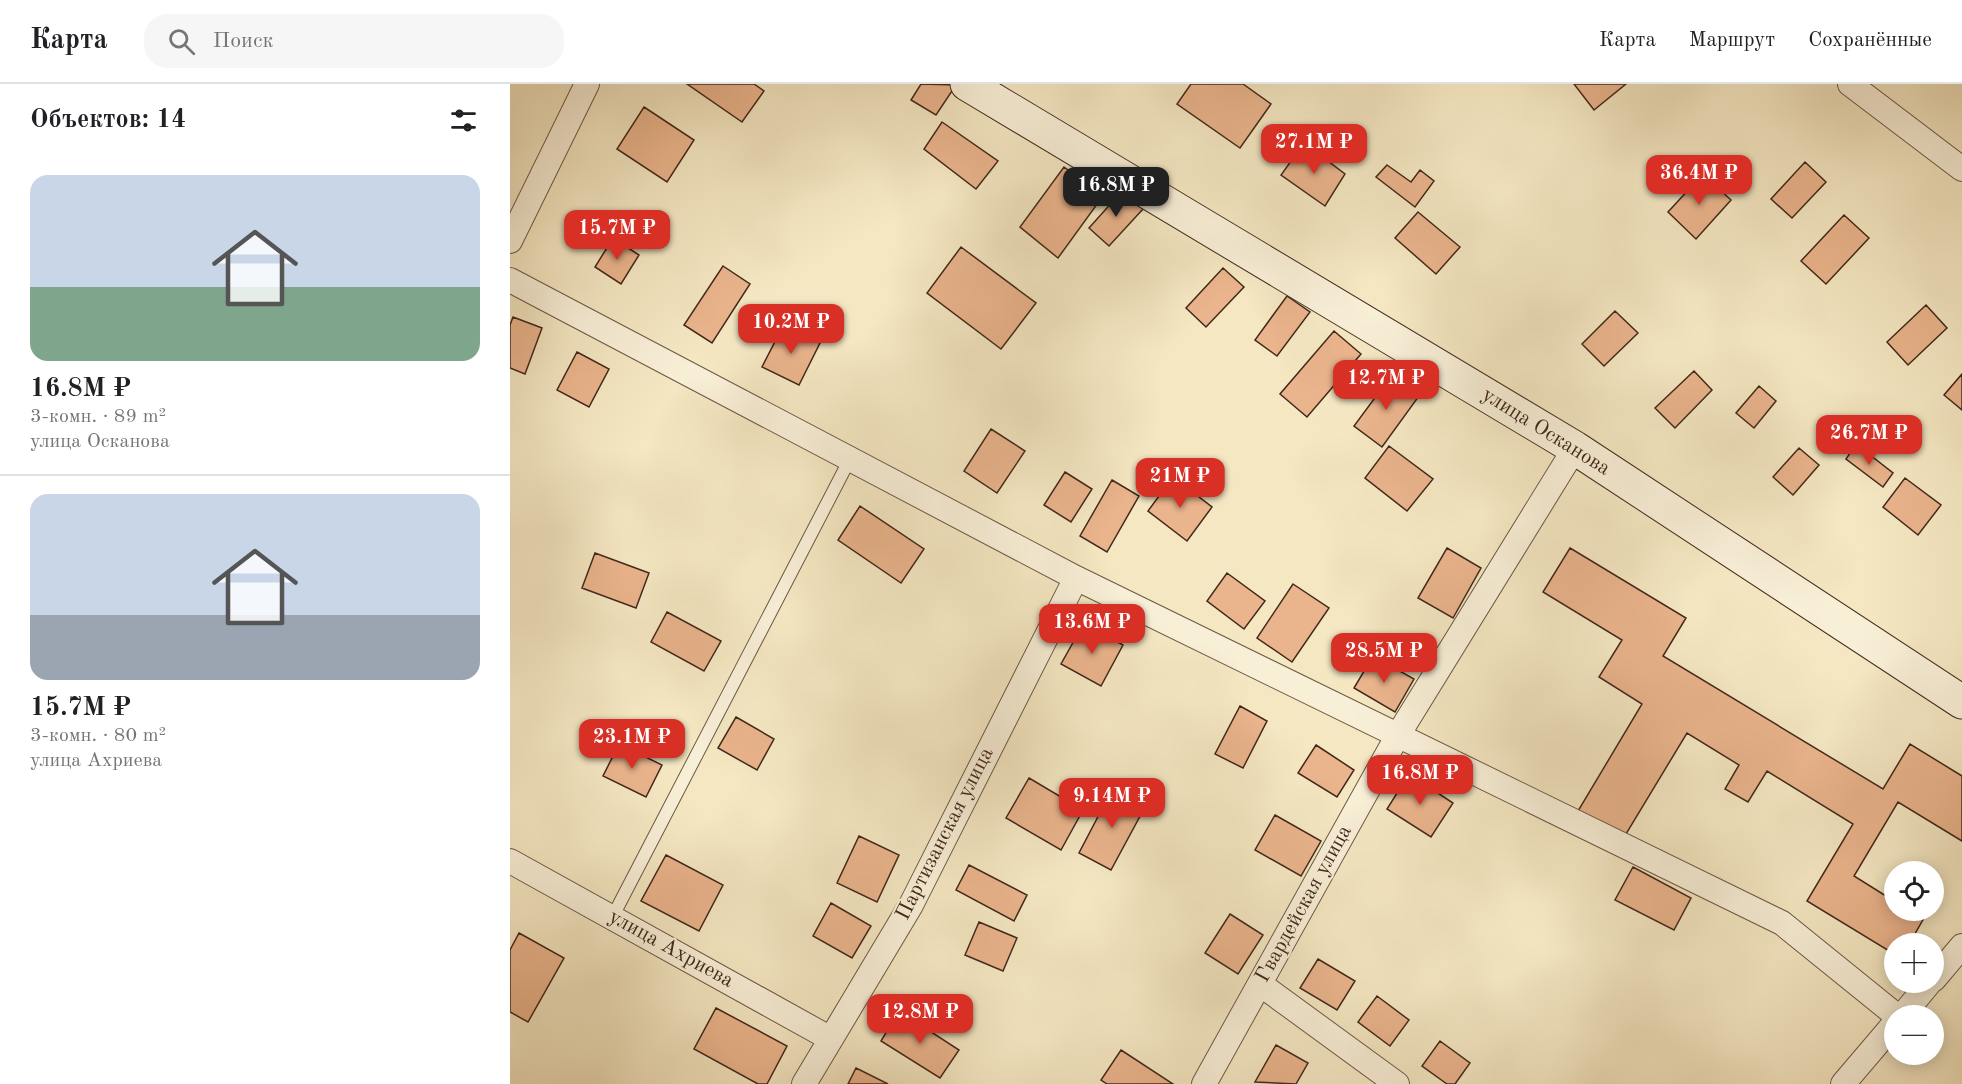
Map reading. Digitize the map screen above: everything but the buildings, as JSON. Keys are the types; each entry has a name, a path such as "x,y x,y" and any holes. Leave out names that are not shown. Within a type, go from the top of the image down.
{"main road":[{"name":"улица Осканова","path":"968,84 1575,448 1962,702"}],"street":[{"path":"510,241 587,84"},
{"path":"1850,84 1962,169"},
{"path":"510,280 1076,578 1782,923 1884,1005"},
{"name":"Гвардейская улица","path":"1204,1084 1398,735 1575,448"},
{"name":"Партизанская улица","path":"804,1084 911,905 1076,578"},
{"name":"улица Ахриева","path":"510,861 613,916 831,1039"},
{"path":"1944,967 1962,946"},
{"path":"1260,984 1397,1084"},
{"path":"1911,1005 1921,993"},
{"path":"1843,1084 1884,1036"}],"lane":[{"path":"613,916 850,459"}]}
